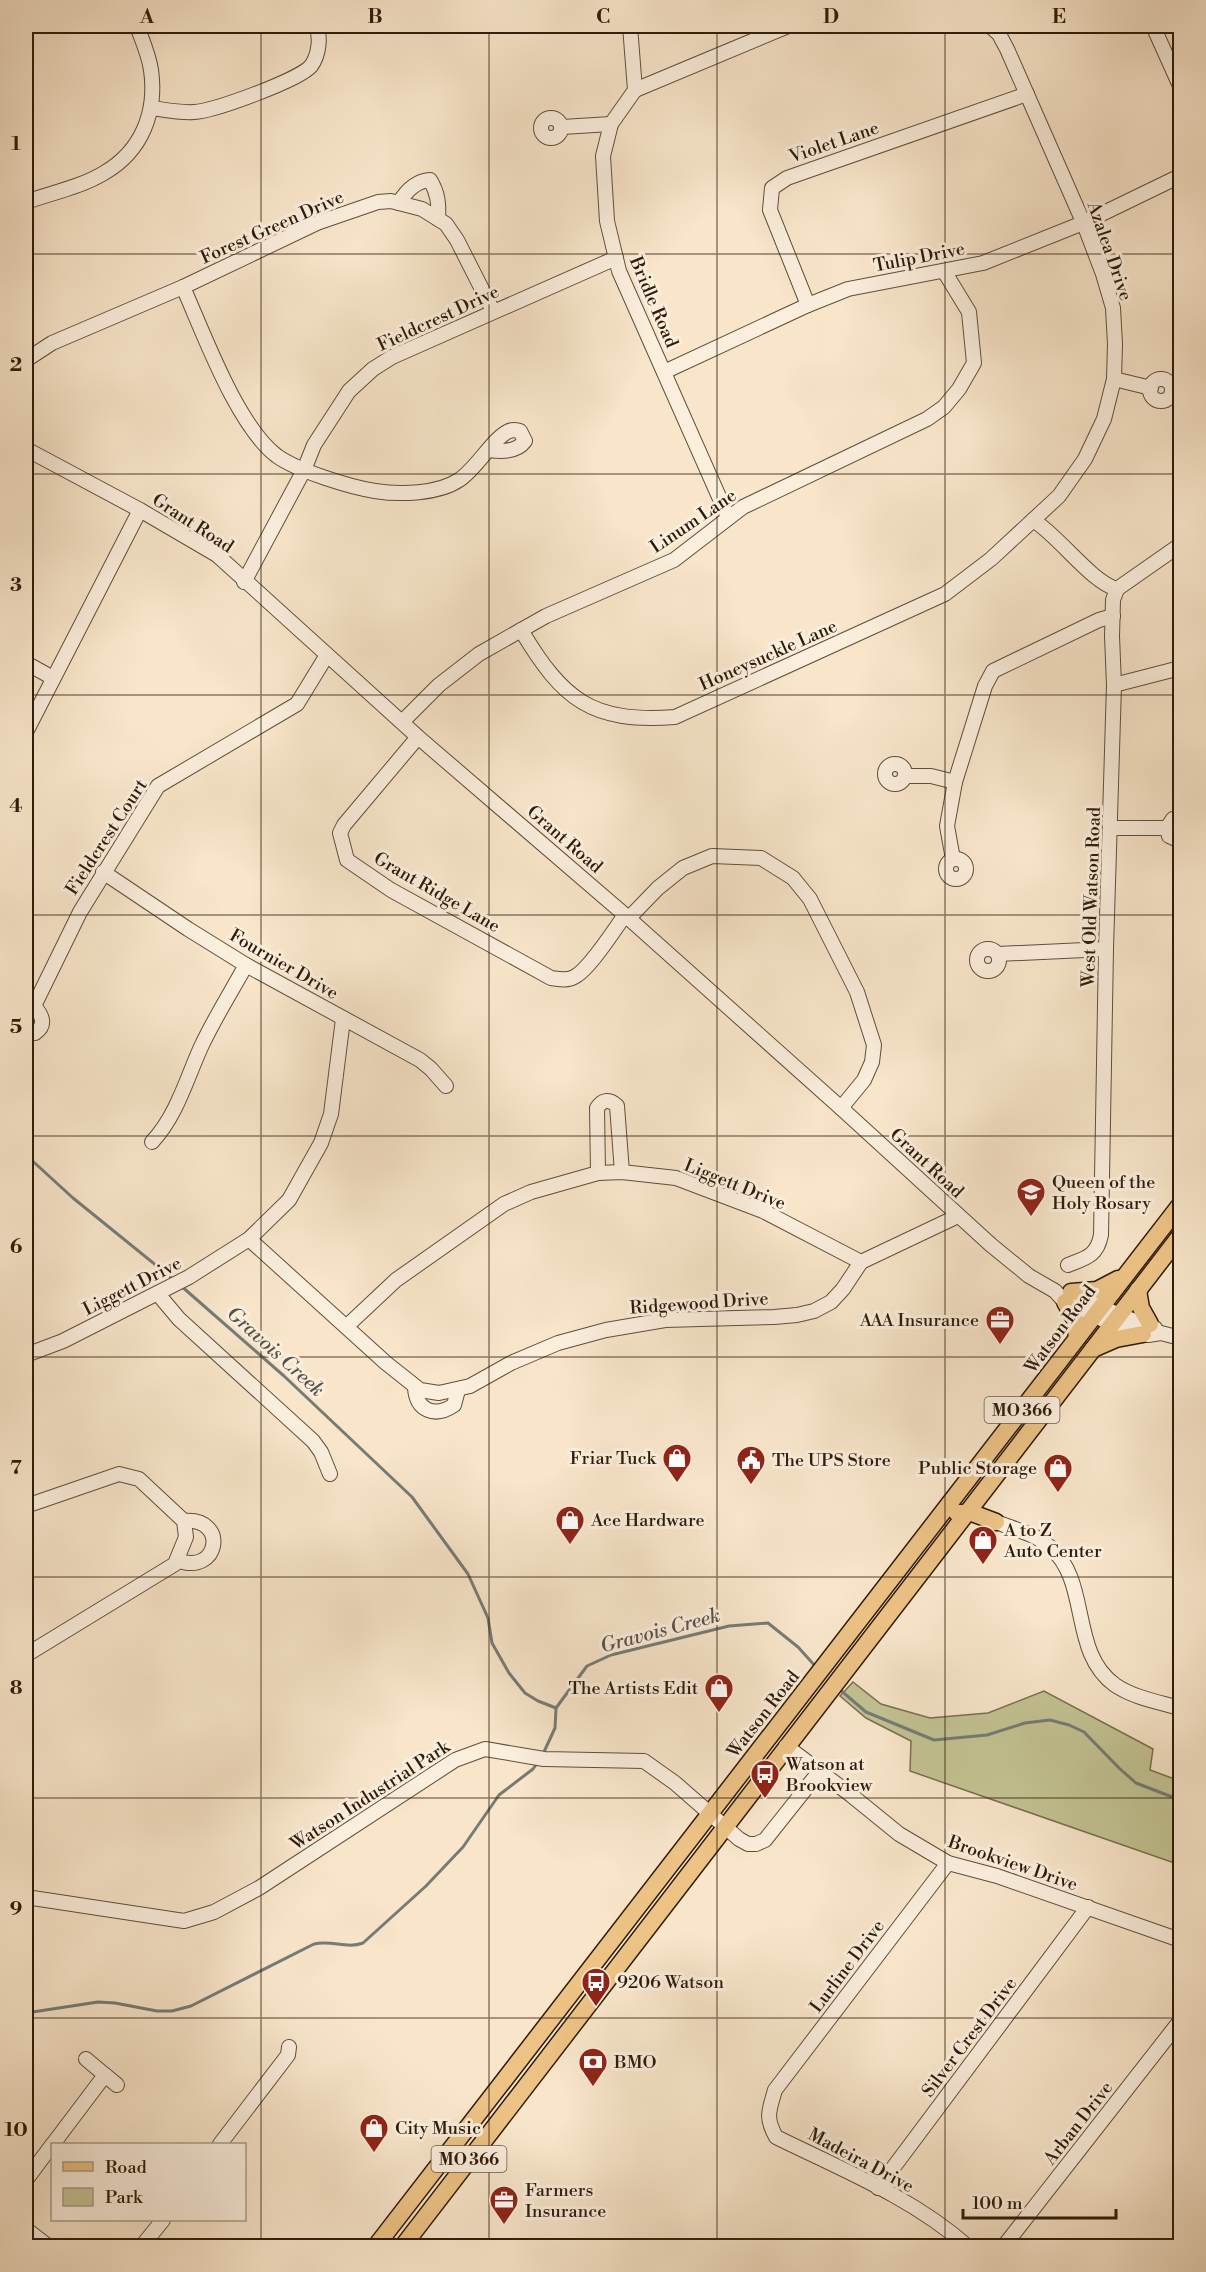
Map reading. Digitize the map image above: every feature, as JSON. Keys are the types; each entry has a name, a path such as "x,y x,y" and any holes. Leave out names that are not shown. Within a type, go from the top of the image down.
{"main road":[{"name":"Watson Road","path":"403,2247 841,1677 1077,1338 1180,1205"},
{"name":"Watson Road","path":"376,2247 826,1664 953,1517 980,1495 1180,1236"},
{"path":"1077,1338 1075,1320 1063,1295 1097,1290 1127,1274"},
{"path":"1093,1349 1116,1339 1151,1331 1141,1308 1138,1290"},
{"path":"980,1495 996,1522"},
{"path":"953,1517 996,1522"}],"street":[{"path":"26,202 88,181 120,162 137,141 152,108 151,67 137,26"},
{"path":"152,108 193,112 215,109 297,76 311,65 316,53 319,40 316,26"},
{"path":"630,26 635,90 788,26"},
{"name":"Azalea Drive","path":"990,26 999,34 1027,94 1083,223 1103,274 1113,308 1114,379 1104,419 1085,459 1059,496 1033,520"},
{"path":"1153,26 1180,86"},
{"name":"Bridle Road","path":"635,90 611,124 603,156 607,221 620,271 728,517"},
{"name":"Violet Lane","path":"808,305 770,210 772,188 788,178 1027,94"},
{"path":"562,128 611,124"},
{"name":"Tulip Drive","path":"664,372 808,305 848,289 983,264 1083,223 1180,176"},
{"path":"399,203 413,186 430,180 439,203 438,219"},
{"name":"Forest Green Drive","path":"26,360 52,343 183,286 317,223 378,202 391,201 422,209 446,224 457,240 493,312"},
{"name":"Fieldcrest Drive","path":"244,582 304,470 314,445 349,391 373,369 392,357 616,258"},
{"name":"Linum Lane","path":"403,722 439,685 479,654 546,616 674,560 742,507 816,474 917,424 944,407 959,389 974,363 969,312 944,271"},
{"path":"183,286 245,420 278,457 304,470 361,489 388,493 425,492 458,480 490,450"},
{"path":"1114,379 1151,388"},
{"name":"Grant Road","path":"26,449 140,510 217,555 244,582 418,737 626,917 1022,1271 1063,1295 1116,1319 1180,1338"},
{"path":"26,732 140,510"},
{"path":"1033,520 1046,528 1100,580 1117,589 1180,545"},
{"name":"Honeysuckle Lane","path":"521,630 556,682 574,698 596,709 620,716 647,719 675,717 945,594 992,559 1033,520"},
{"name":"West Old Watson Road","path":"1068,1265 1091,1256 1099,1246 1101,1235 1114,685 1113,600 1117,589"},
{"path":"953,859 947,826 955,782 985,686 993,671 1099,620 1113,616"},
{"name":"Fieldcrest Court","path":"26,1032 35,1033 41,1027 42,1018 30,1008 103,872 158,786 297,704 327,655"},
{"path":"26,663 53,678"},
{"path":"1114,685 1180,668"},
{"name":"Grant Ridge Lane","path":"418,737 344,825 340,833 347,860 391,890 551,978 566,980 576,976 626,917 683,867 712,856 762,858 793,878 810,899 856,992 874,1045 872,1062 864,1080 842,1108"},
{"path":"905,776 931,776 955,782"},
{"path":"1180,817 1170,821 1167,828 1172,839 1180,841"},
{"path":"1111,828 1167,828"},
{"name":"Fournier Drive","path":"103,872 246,965 420,1060 446,1086"},
{"path":"998,954 1106,948"},
{"path":"152,1142 165,1128 174,1112 202,1045 246,965"},
{"name":"Liggett Drive","path":"26,1355 63,1341 189,1277 249,1239 289,1200 321,1143 331,1114 343,1019"},
{"path":"598,1173 597,1108 600,1103 606,1101 612,1101 617,1106 622,1172"},
{"name":"Liggett Drive","path":"347,1326 396,1280 504,1204 531,1192 598,1173 622,1172 676,1178 763,1211 861,1262"},
{"path":"861,1262 958,1216"},
{"name":"Ridgewood Drive","path":"249,1239 386,1364 415,1387 439,1393 470,1386 511,1363 558,1343 616,1328 665,1320 774,1317 814,1311 831,1302 861,1262"},
{"path":"164,1291 179,1319 313,1441 321,1452 330,1474"},
{"path":"26,1506 119,1474 139,1479 184,1521 186,1537 176,1564 26,1654"},
{"path":"177,1560 188,1564 199,1563 208,1557 214,1548 211,1531 207,1526 200,1521 184,1521"},
{"path":"996,1522 1042,1541 1060,1557 1070,1572 1083,1633 1101,1671 1115,1685 1132,1694 1180,1708"},
{"name":"Brookview Drive","path":"786,1746 899,1834 948,1863 997,1876 1180,1940"},
{"name":"Watson Industrial Park","path":"26,1897 184,1921 214,1912 259,1888 455,1760 485,1749 538,1758 644,1761 675,1784 724,1827"},
{"path":"724,1827 748,1844 756,1845 765,1840 819,1772"},
{"name":"Lurline Drive","path":"775,2090 948,1863"},
{"name":"Silver Crest Drive","path":"878,2188 1088,1907"},
{"name":"Arban Drive","path":"1004,2247 1180,2021"},
{"path":"222,2143 288,2055 289,2046"},
{"path":"86,2059 117,2085"},
{"path":"55,2143 105,2076"},
{"name":"Madeira Drive","path":"775,2090 768,2113 769,2124 776,2137 878,2188 947,2228 967,2247"},
{"path":"26,2180 51,2148"},
{"path":"142,2247 162,2221"},
{"path":"26,2229 48,2247"}],"green space":[{"path":"853,1682 881,1704 930,1718 988,1713 1044,1691 1153,1749 1150,1770 1180,1781 1180,1865 910,1771 911,1741 866,1718 840,1696"}],"waterway":[{"name":"Gravois Creek","path":"26,1155 73,1198 173,1279"},
{"name":"Gravois Creek","path":"180,1285 284,1376 412,1497 468,1574 488,1618 492,1643 509,1673 525,1693 538,1701 556,1708 587,1666 611,1655 729,1626 768,1623 798,1647 816,1667"},
{"name":"Gravois Creek","path":"838,1688 866,1712 934,1740 987,1735 1025,1723 1050,1720 1069,1725 1084,1732 1136,1783 1180,1800"},
{"path":"543,1754 555,1728 556,1709"},
{"path":"26,2013 98,2002 157,2011 172,2011 191,2006 314,1944 357,1945 363,1943 426,1886 463,1847 499,1795 533,1769 538,1762"}],"place":[{"name":"Queen of the Holy Rosary","path":"1031,1218"},
{"name":"AAA Insurance","path":"1000,1346"},
{"name":"Friar Tuck","path":"677,1484"},
{"name":"The UPS Store","path":"751,1486"},
{"name":"Public Storage","path":"1058,1494"},
{"name":"Ace Hardware","path":"570,1546"},
{"name":"A to Z Auto Center","path":"983,1566"},
{"name":"The Artists Edit","path":"719,1714"},
{"name":"Watson at Brookview","path":"765,1800"},
{"name":"9206 Watson","path":"596,2008"},
{"name":"BMO","path":"593,2088"},
{"name":"City Music","path":"374,2154"},
{"name":"Farmers Insurance","path":"504,2226"}]}
